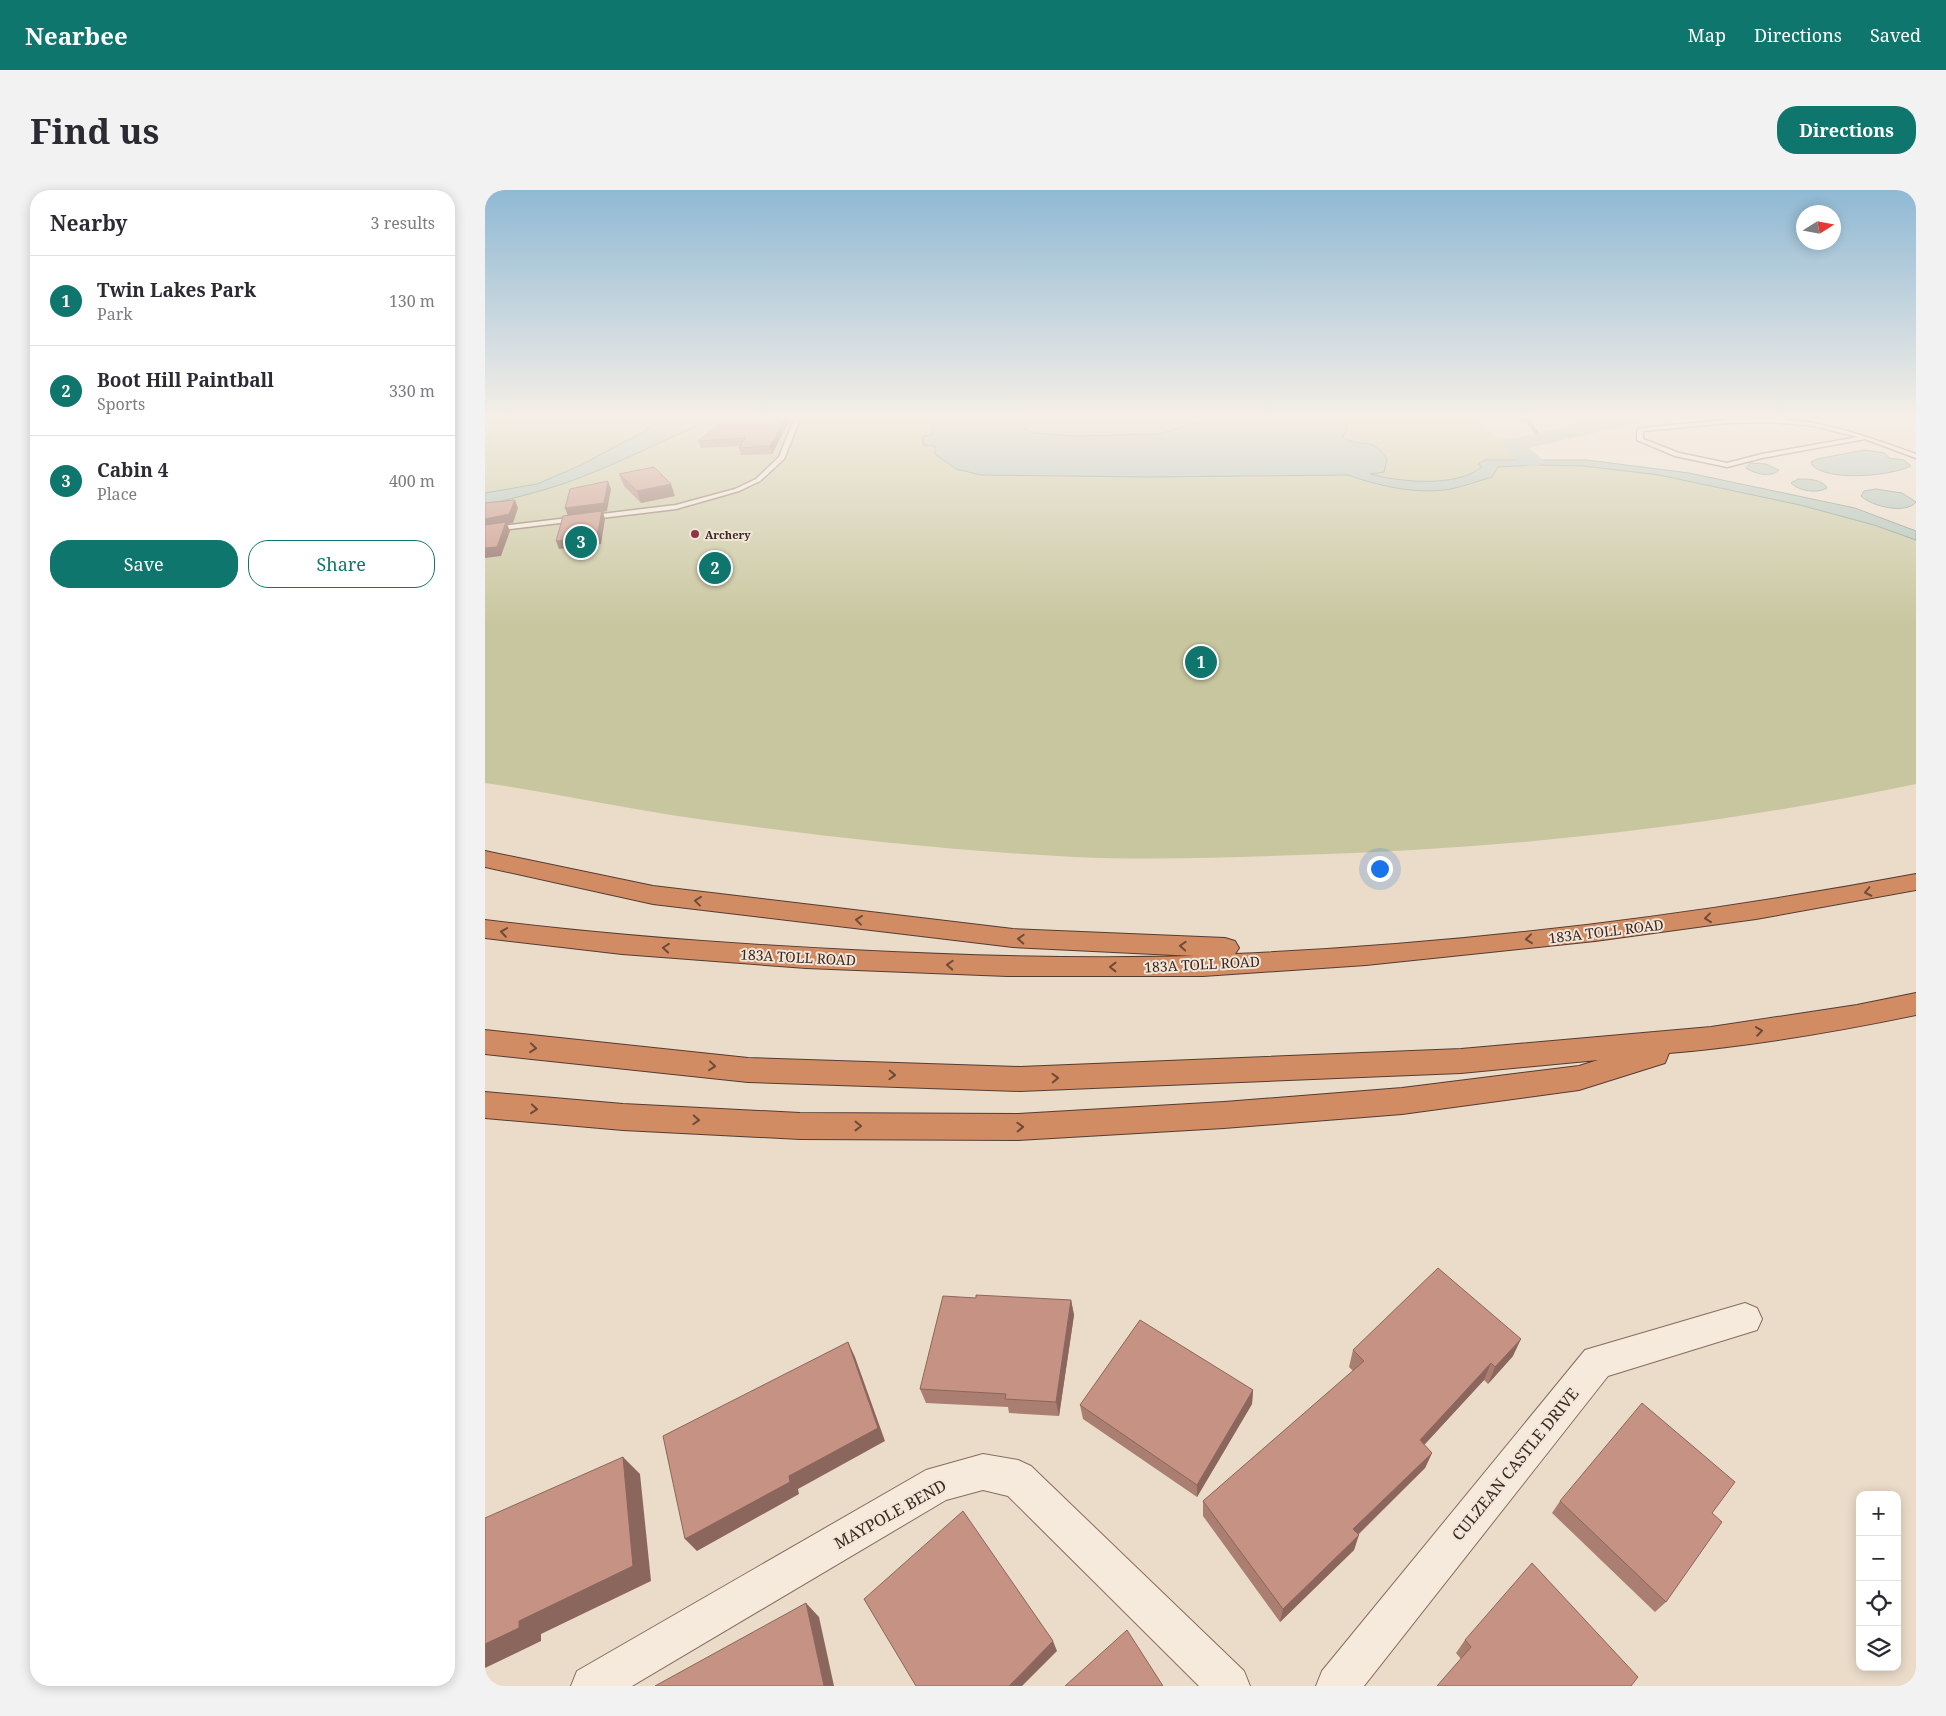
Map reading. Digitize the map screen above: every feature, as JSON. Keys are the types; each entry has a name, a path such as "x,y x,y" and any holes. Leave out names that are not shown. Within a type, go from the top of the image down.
{"highway":[{"path":"485,859 653,895 1013,938 1354,955"},
{"name":"183A TOLL ROAD","path":"485,929 567,940 768,956 977,966 1165,967 1354,955 1619,930 1755,912 1916,882"},
{"path":"485,1042 748,1070 1020,1079 1461,1062 1711,1038 1857,1016 1916,1004"},
{"path":"485,1105 623,1117 800,1126 1018,1127 1225,1115 1402,1101 1579,1078 1711,1038"}],"street":[{"name":"CULZEAN CASTLE DRIVE","path":"1337,1686 1597,1362 1745,1319"},
{"name":"MAYPOLE BEND","path":"592,1686 939,1483 983,1472 1018,1479 1229,1686"}],"lane":[{"path":"485,530 677,507 744,487"}],"shaded area":[{"path":"485,487 1715,487 1800,505 1874,525 1916,540 1916,784 1763,812 1609,833 1454,847 1242,857 1102,858 922,846 771,829 671,815 485,783"},
{"path":"521,487 554,487 485,505 485,493"},
{"path":"1391,487 1459,487 1438,491"},
{"path":"1715,487 1755,487 1855,508 1916,531 1916,540 1874,525 1800,505"},
{"path":"1796,487 1827,488 1818,491 1803,490"},
{"path":"1876,489 1902,493 1916,502 1905,508 1889,508 1872,503 1861,496 1864,491"}],"building":[{"path":"580,487 607,487 604,503 565,508 570,489"},
{"path":"633,487 657,487 637,491"},
{"path":"515,500 509,514 485,519 485,503"},
{"path":"602,511 597,536 556,541 563,516"},
{"path":"506,522 497,547 485,548 485,525"},
{"path":"1438,1268 1521,1339 1495,1367 1491,1363 1420,1440 1432,1453 1353,1529 1359,1535 1283,1609 1203,1501 1364,1361 1353,1350"},
{"path":"976,1295 1071,1300 1056,1402 1005,1399 1006,1394 920,1389 943,1296 976,1298"},
{"path":"1140,1320 1253,1390 1197,1485 1080,1405"},
{"path":"848,1342 878,1428 789,1476 790,1482 685,1539 663,1436"},
{"path":"1642,1403 1735,1482 1712,1513 1722,1522 1666,1602 1560,1501"},
{"path":"623,1457 633,1566 519,1621 519,1628 485,1644 485,1518"},
{"path":"963,1511 1053,1641 1009,1686 916,1686 864,1599"},
{"path":"1532,1563 1638,1677 1631,1686 1437,1686 1471,1647 1465,1640"},
{"path":"806,1603 824,1686 655,1686"},
{"path":"1127,1630 1163,1686 1065,1686"}],"place":[{"name":"Archery","path":"695,534"},
{"name":"Cabin 4","path":"581,542"},
{"name":"Boot Hill Paintball","path":"715,568"},
{"name":"Twin Lakes Park","path":"1201,662"}]}
